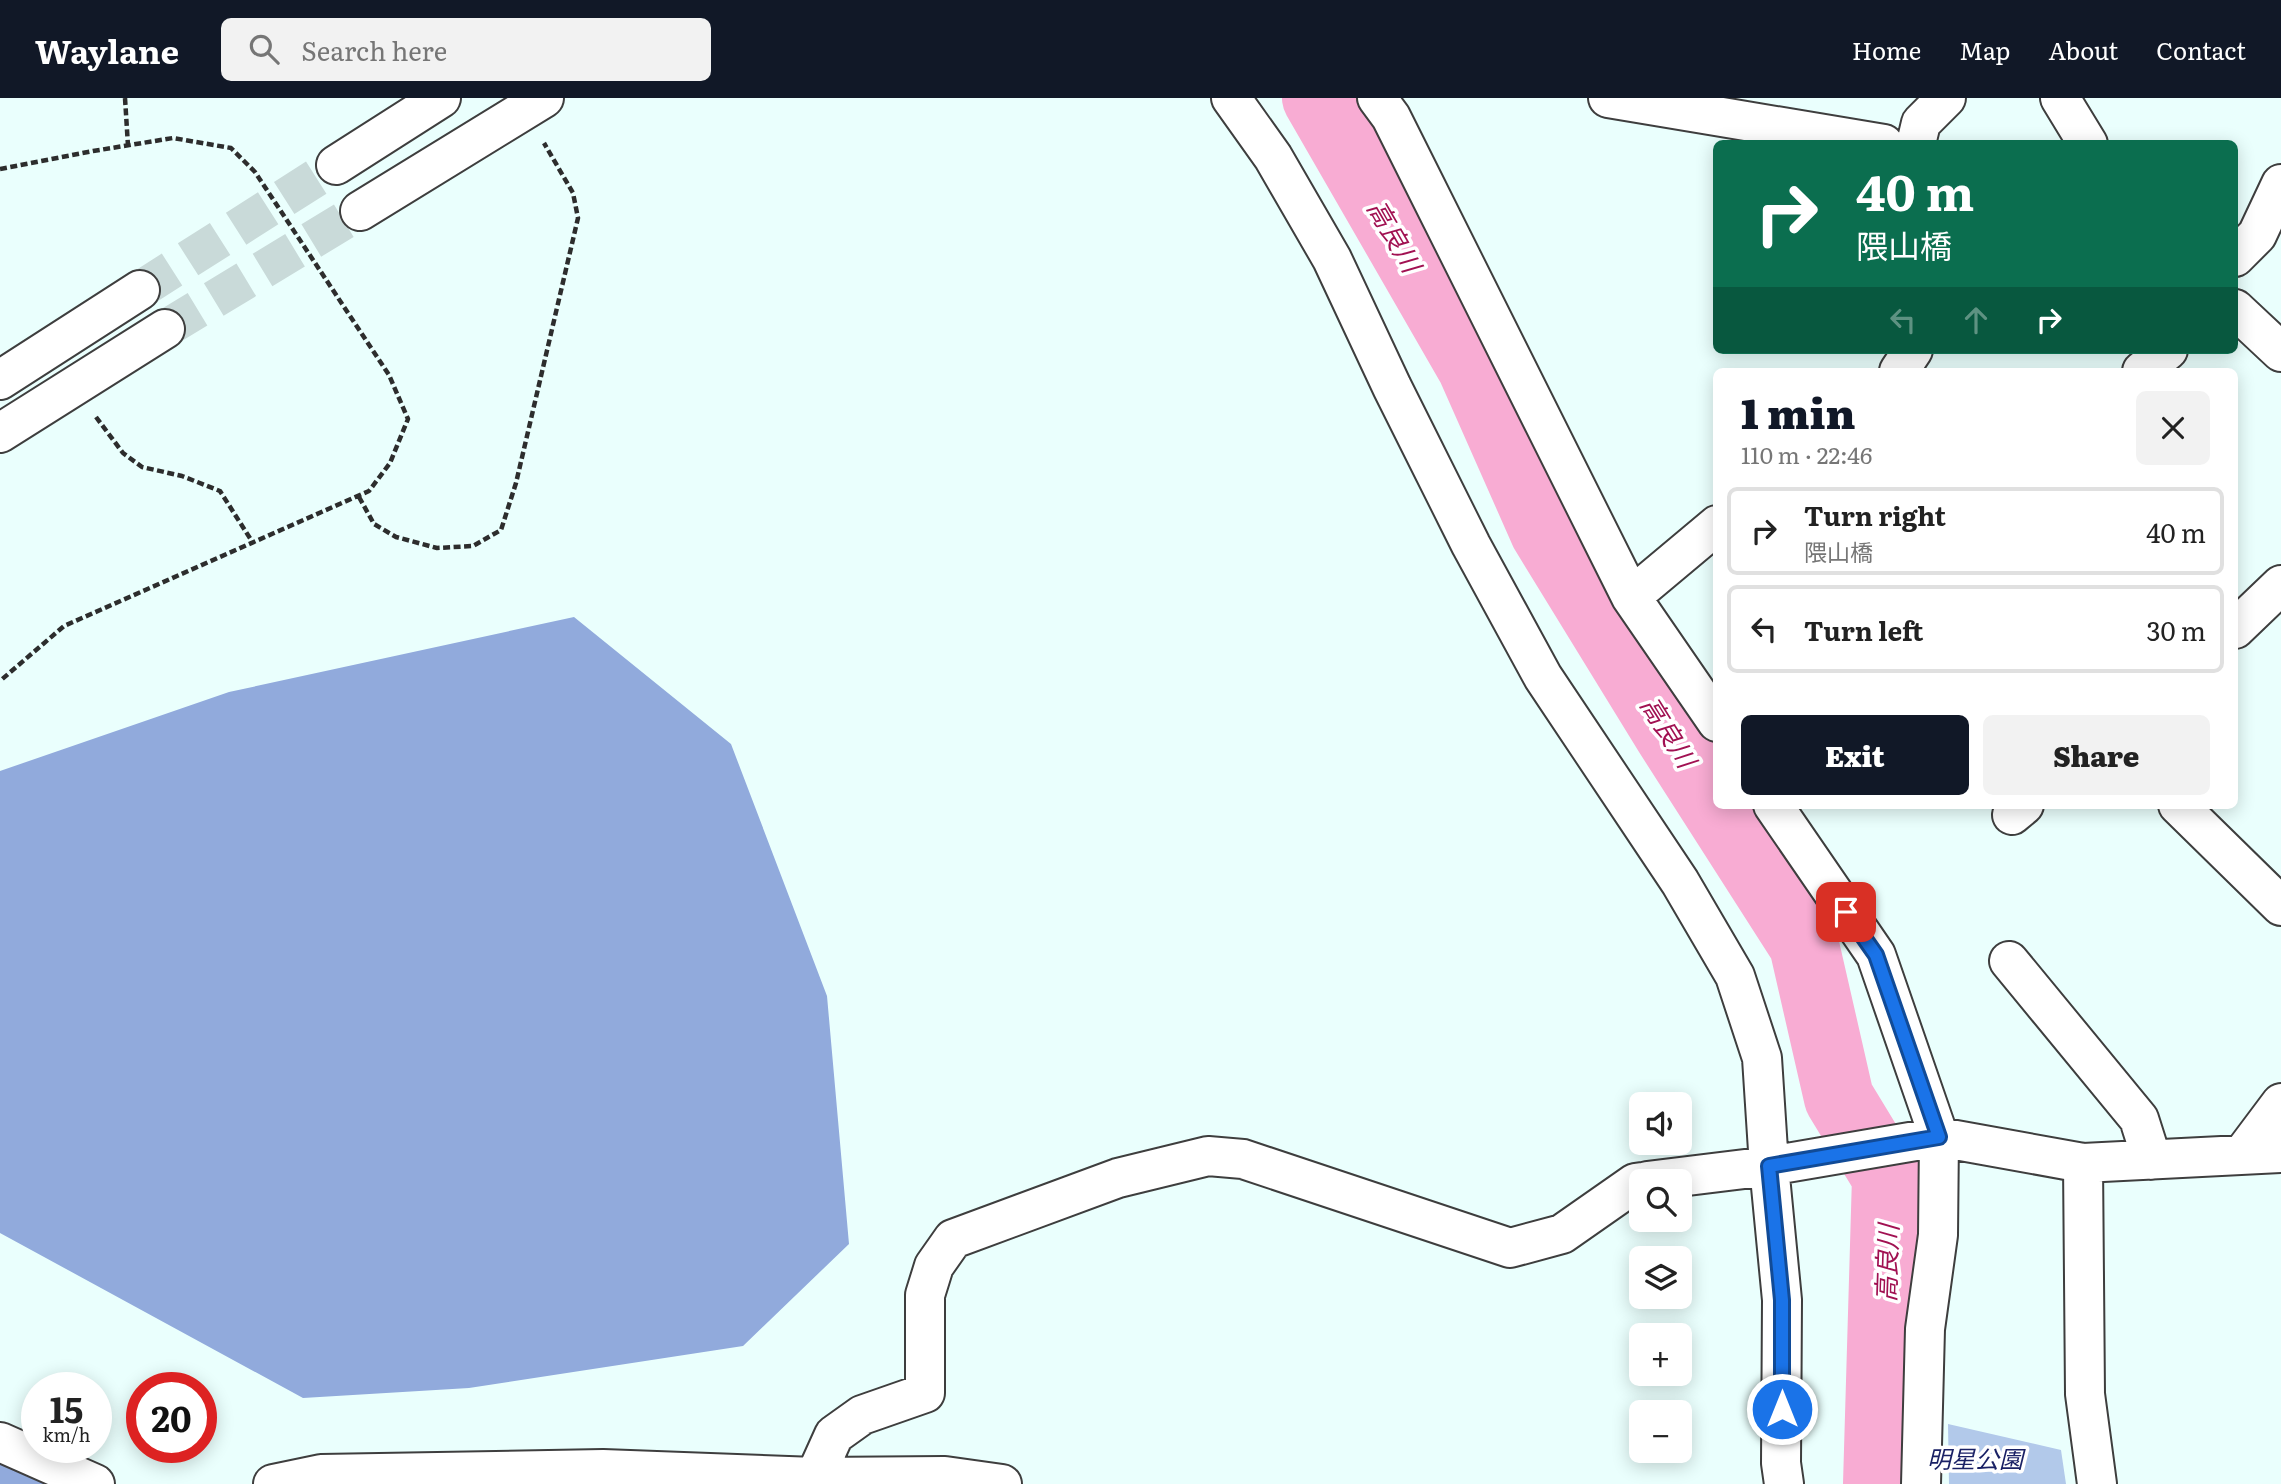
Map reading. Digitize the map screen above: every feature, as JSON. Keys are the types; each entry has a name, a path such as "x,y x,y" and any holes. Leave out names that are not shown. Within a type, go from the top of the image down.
{"street":[{"path":"335,166 441,98"},
{"path":"360,211 544,98"},
{"path":"1231,98 1273,157 1332,259 1471,545 1542,677 1680,882 1735,976 1762,1058 1782,1300 1781,1463 1784,1484"},
{"path":"1377,98 1391,117 1631,597 1713,716"},
{"path":"1608,98 1860,140"},
{"path":"1917,140 1922,123 1946,98"},
{"path":"2060,98 2086,140"},
{"path":"2238,254 2257,235 2281,184"},
{"path":"0,380 140,290"},
{"path":"2238,312 2281,352"},
{"path":"0,433 165,329"},
{"path":"2146,368 2163,354"},
{"path":"1631,597 1713,528"},
{"path":"2238,626 2281,585"},
{"path":"1776,809 1876,955 1939,1137 1938,1235 1925,1329 1922,1484"},
{"path":"2182,809 2281,906"},
{"path":"2009,961 2139,1119 2152,1160"},
{"path":"2242,1155 2281,1103"},
{"path":"1692,1175 1769,1166 1939,1137 2083,1163 2281,1153"},
{"path":"815,1477 834,1435 862,1415 925,1393 925,1295 934,1266 953,1239 1118,1178 1208,1156 1243,1159 1510,1248 1562,1234 1629,1187"},
{"path":"2083,1163 2085,1394 2097,1484"},
{"path":"0,1442 95,1484"},
{"path":"273,1484 321,1474 603,1469 815,1477 945,1476 1002,1484"}],"path":[{"path":"125,98 128,146"},
{"path":"0,169 173,138 231,148 255,172 367,341 389,375 408,419 390,463 369,491 64,626 0,681"},
{"path":"359,497 374,524 396,537 437,548 474,546 501,530 516,483 578,218 573,193 540,138"},
{"path":"95,415 124,453 142,467 182,476 220,491 253,543"}],"green space":[{"name":"明星公園","path":"1948,1424 2061,1450 2066,1484 1949,1484"}],"shaded area":[{"path":"574,617 731,744 827,996 849,1244 743,1346 469,1388 303,1398 0,1233 0,771 229,692"},
{"path":"0,1442 21,1451 21,1463 48,1463 95,1484 0,1484"}],"waterway":[{"name":"高良川","path":"1317,98 1472,367 1545,532 1713,803"},
{"name":"高良川","path":"1717,809 1804,945 1839,1098 1887,1177 1878,1484"}],"tunnel":[{"path":"140,290 336,165"},
{"path":"165,329 360,211"}],"route":[{"path":"1782,1409 1782,1300 1769,1166 1939,1137 1876,955 1846,912"}]}
